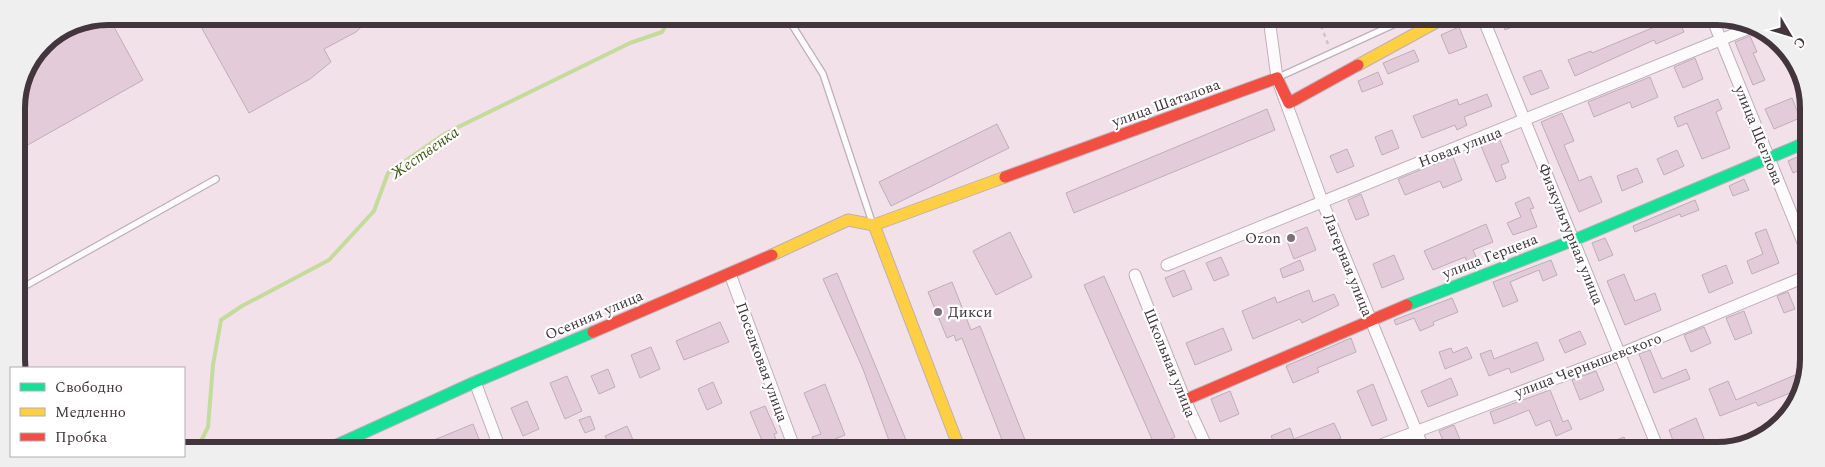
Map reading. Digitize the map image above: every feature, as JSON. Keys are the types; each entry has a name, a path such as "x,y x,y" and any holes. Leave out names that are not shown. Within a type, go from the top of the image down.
{"street":[{"name":"Лагерная улица","path":"1270,25 1277,78 1322,201 1421,442"},
{"path":"1277,78 1289,103 1431,25"},
{"name":"Физкультурная улица","path":"1487,25 1656,442"},
{"name":"улица Щеглова","path":"1715,25 1800,235"},
{"name":"Новая улица","path":"1167,265 1745,30"},
{"name":"улица Шаталова","path":"874,225 1277,78"},
{"name":"улица Герцена","path":"1184,400 1370,319 1574,240 1800,145"},
{"name":"Осенняя улица","path":"354,442 475,382 730,274 848,220 874,225"},
{"path":"874,225 957,442"},
{"name":"Поселковая улица","path":"730,274 792,442"},
{"name":"Школьная улица","path":"1134,275 1184,400 1204,442"},
{"name":"улица Чернышевского","path":"1387,442 1620,354 1800,279"},
{"path":"475,382 497,442"}],"lane":[{"path":"792,25 823,74 874,225"},
{"path":"1277,78 1393,25"},
{"path":"25,286 216,179"}],"path":[{"path":"1321,25 1332,53"}],"building":[{"path":"113,25 143,80 25,146 25,103 31,76 49,49 76,31"},
{"path":"200,25 363,25 356,32 324,49 331,62 310,79 249,113"},
{"path":"1503,25 1517,25 1505,30"},
{"path":"1659,25 1681,25 1684,32 1656,44 1654,40 1575,76 1568,60 1591,51 1592,53"},
{"path":"1459,27 1467,47 1449,54 1441,35"},
{"path":"1750,36 1757,52 1753,53 1765,80 1753,85 1735,42"},
{"path":"1414,50 1419,61 1388,74 1383,63"},
{"path":"1695,58 1703,79 1683,88 1674,67"},
{"path":"1541,70 1549,88 1531,95 1523,77"},
{"path":"1378,72 1383,84 1362,92 1358,81"},
{"path":"1650,77 1658,97 1632,108 1630,102 1594,117 1588,102"},
{"path":"1487,94 1492,106 1464,117 1467,125 1457,130 1455,125 1422,138 1413,116 1457,99 1459,105"},
{"path":"1792,98 1800,118 1774,129 1765,109"},
{"path":"1718,99 1722,109 1716,112 1730,148 1702,159 1687,123 1678,127 1674,117"},
{"path":"1267,109 1275,130 1074,213 1066,193"},
{"path":"1562,113 1574,141 1564,145 1579,181 1591,176 1602,202 1579,212 1541,122"},
{"path":"997,124 1009,148 891,206 879,182"},
{"path":"1392,130 1399,148 1382,155 1375,137"},
{"path":"1499,138 1509,162 1501,165 1506,178 1496,182 1481,146"},
{"path":"1347,149 1354,166 1337,173 1330,156"},
{"path":"1677,150 1684,166 1664,175 1657,159"},
{"path":"1800,156 1800,170 1793,173 1788,161"},
{"path":"1453,157 1462,180 1443,188 1440,181 1405,195 1398,179"},
{"path":"1637,168 1643,182 1622,191 1617,176"},
{"path":"1744,179 1749,190 1733,196 1729,186"},
{"path":"1361,194 1369,215 1356,220 1348,200"},
{"path":"1529,197 1534,208 1530,209 1537,227 1513,235 1507,223 1521,217 1515,203"},
{"path":"1695,200 1699,210 1681,217 1680,214 1635,232 1633,226"},
{"path":"1486,224 1493,242 1473,250 1477,259 1467,262 1465,257 1433,270 1424,251"},
{"path":"1307,227 1316,250 1294,259 1285,236"},
{"path":"1766,229 1779,263 1752,274 1747,261 1763,254 1755,233"},
{"path":"1010,232 1032,277 996,295 973,251"},
{"path":"1605,238 1613,255 1599,261 1592,243"},
{"path":"1394,255 1404,279 1382,288 1373,264"},
{"path":"1221,257 1229,275 1214,281 1206,263"},
{"path":"1300,260 1304,270 1283,278 1280,269"},
{"path":"1551,260 1557,275 1543,281 1539,270 1510,282 1518,301 1503,307 1493,282"},
{"path":"1726,265 1733,283 1709,293 1702,275"},
{"path":"1184,270 1192,289 1173,297 1165,278"},
{"path":"837,273 906,440 890,442 863,369 823,279"},
{"path":"1624,274 1635,301 1655,293 1661,310 1625,325 1607,281"},
{"path":"1104,276 1175,437 1164,442 1153,442 1084,285"},
{"path":"952,282 971,330 980,326 1026,442 1003,442 962,338 956,341 954,335 947,338 928,292"},
{"path":"1309,290 1313,302 1334,294 1339,305 1302,323 1300,319 1253,339 1242,311 1275,297 1277,303"},
{"path":"1788,292 1795,309 1784,313 1777,296"},
{"path":"1452,298 1458,312 1433,322 1434,325 1420,331 1414,318 1396,325 1394,320"},
{"path":"1744,311 1752,333 1735,340 1726,318"},
{"path":"720,322 729,342 684,360 676,341"},
{"path":"1704,327 1711,343 1691,352 1684,335"},
{"path":"1223,328 1232,350 1195,365 1186,343"},
{"path":"1580,331 1586,344 1565,353 1559,340"},
{"path":"1351,338 1356,352 1317,368 1319,372 1293,383 1286,366"},
{"path":"1537,342 1544,360 1511,373 1509,368 1489,376 1480,354 1491,350 1494,359"},
{"path":"651,347 660,369 640,378 631,355"},
{"path":"1467,347 1472,358 1445,369 1439,352 1451,348 1453,353"},
{"path":"1650,350 1662,379 1686,369 1690,379 1654,393 1639,354"},
{"path":"608,369 615,387 599,394 591,376"},
{"path":"1596,371 1604,390 1580,400 1572,380"},
{"path":"1798,374 1794,392 1758,406 1756,402 1720,416 1709,389 1728,381 1736,400"},
{"path":"567,376 582,411 565,419 550,383"},
{"path":"1451,378 1458,395 1428,407 1421,391"},
{"path":"713,382 722,403 707,410 698,389"},
{"path":"825,384 845,435 828,442 814,442 812,437 821,434 804,393"},
{"path":"1373,384 1387,420 1372,426 1357,391"},
{"path":"1550,390 1563,422 1568,420 1572,429 1556,436 1550,420 1536,426 1529,410 1494,424 1490,412"},
{"path":"1230,391 1239,414 1220,422 1211,399"},
{"path":"527,401 539,429 523,436 511,408"},
{"path":"765,406 777,433 774,434 777,442 763,442 750,412"},
{"path":"590,416 595,429 585,433 579,420"},
{"path":"1696,418 1705,441 1674,442 1669,430"},
{"path":"1334,423 1341,438 1331,442 1274,442 1271,436 1290,428 1294,439"},
{"path":"473,424 479,439 472,442 429,442"},
{"path":"1454,425 1461,442 1444,442 1439,431"},
{"path":"627,426 634,442 608,442 605,436"},
{"path":"1624,437 1626,442 1612,442"}],"waterway":[{"name":"Жественка","path":"200,442 208,427 213,365 221,320 242,306 329,260 374,211 388,173 446,133 630,43 662,32 666,25"}],"traffic: fast":[{"path":"1407,305 1574,240 1800,145"},
{"path":"343,442 475,382 593,332"}],"traffic: slow":[{"path":"1358,65 1431,25"},
{"path":"772,255 848,220 874,225 1005,177"},
{"path":"874,225 957,442"}],"traffic: jam":[{"path":"1005,177 1277,78 1289,103 1358,65"},
{"path":"593,332 772,255"},
{"path":"1185,400 1407,305"}],"place":[{"name":"Ozon","path":"1291,238"},
{"name":"Дикси","path":"938,312"}]}
